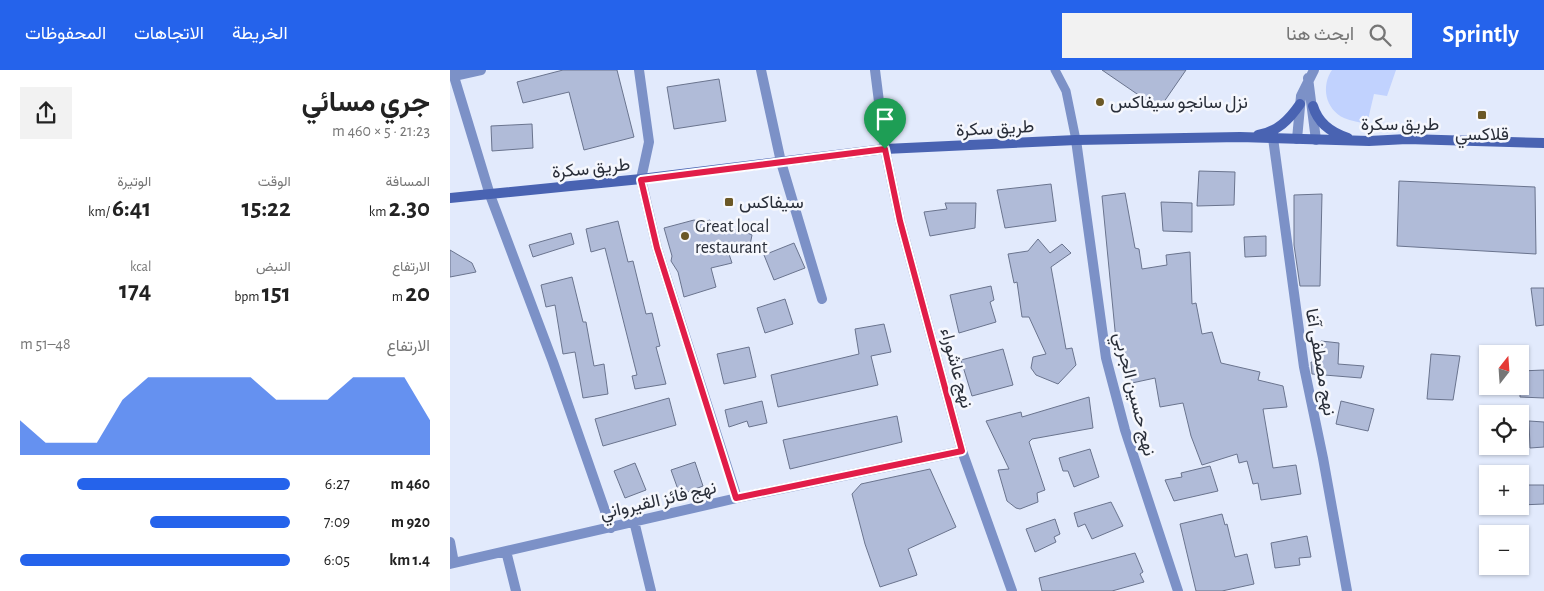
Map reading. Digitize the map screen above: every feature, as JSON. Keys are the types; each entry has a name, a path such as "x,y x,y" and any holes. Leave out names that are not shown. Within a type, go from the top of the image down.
{"main road":[{"path":"1240,137 1263,134 1278,128 1290,118 1300,104"},
{"path":"1313,106 1324,125 1337,134 1369,141"},
{"name":"طريق سكرة","path":"450,198 641,180 885,149 1076,140 1240,137 1544,143"}],"street":[{"path":"481,70 453,73 490,195 553,362 611,528"},
{"path":"639,70 649,142 641,180 657,248 736,498"},
{"path":"761,70 781,162 822,299"},
{"name":"نهج عاشوراء","path":"875,70 885,149 900,221 962,451 1012,591"},
{"path":"1308,70 1316,140"},
{"path":"1297,139 1300,104 1314,70"},
{"name":"نهج مصطفى آغا","path":"1273,138 1304,367 1323,458 1347,591"},
{"name":"نهج حسين الجربي","path":"1076,140 1106,358 1125,430 1178,591"},
{"name":"نهج فائز القيرواني","path":"452,563 736,498 962,451"},
{"path":"634,521 652,591"},
{"path":"450,542 452,563"},
{"path":"506,551 516,591"}],"lane":[{"path":"1055,70 1066,91 1076,140"}],"shaded area":[{"path":"1332,70 1396,70 1387,96 1374,94 1367,124 1344,118 1329,103 1326,90"}],"building":[{"path":"563,70 617,70 634,137 584,150 569,92 523,103 517,82"},
{"path":"1102,70 1186,70 1159,109"},
{"path":"719,79 726,121 674,129 667,87"},
{"path":"532,124 533,148 492,151 491,126"},
{"path":"1199,171 1235,172 1234,205 1197,206"},
{"path":"1399,181 1535,187 1536,254 1397,246"},
{"path":"1051,184 1056,221 1005,228 997,190"},
{"path":"1125,193 1135,248 1139,249 1142,269 1167,265 1166,255 1190,252 1192,304 1196,303 1202,334 1212,332 1221,363 1260,372 1258,380 1283,386 1287,407 1263,409 1273,468 1296,465 1301,494 1261,500 1258,483 1253,484 1247,461 1239,463 1237,454 1202,465 1191,436 1183,403 1160,407 1155,378 1132,383 1124,349 1117,351 1102,196"},
{"path":"1322,194 1320,286 1300,286 1294,245 1294,195"},
{"path":"1161,202 1192,203 1192,232 1163,231"},
{"path":"945,203 976,203 975,228 930,236 924,212 947,209"},
{"path":"694,220 703,222 710,220 712,224 718,223 721,233 738,229 752,235 750,245 728,251 732,263 711,268 716,287 684,297 678,272 671,261 672,256 664,228"},
{"path":"618,221 628,262 633,261 646,314 652,313 660,346 656,347 666,384 635,389 632,376 637,375 605,248 591,252 586,229"},
{"path":"571,233 574,244 533,257 529,245"},
{"path":"1266,236 1266,256 1245,257 1244,237"},
{"path":"1038,239 1050,253 1062,244 1071,253 1051,267 1066,349 1072,348 1076,365 1058,384 1036,375 1031,368 1033,357 1046,354 1029,317 1022,317 1017,282 1014,283 1008,254 1028,251"},
{"path":"794,243 805,268 774,280 764,255"},
{"path":"450,250 472,263 476,272 450,277"},
{"path":"572,277 583,322 586,322 594,366 604,364 608,394 583,398 575,352 563,354 555,305 546,307 541,285"},
{"path":"991,286 994,300 990,302 996,322 959,333 950,295"},
{"path":"1531,288 1544,288 1544,325 1536,326"},
{"path":"785,299 793,324 765,333 757,308"},
{"path":"884,324 891,352 871,356 878,385 778,407 771,375 859,354 855,329"},
{"path":"1321,341 1339,343 1338,364 1364,366 1361,378 1312,374 1311,362 1321,363"},
{"path":"749,347 756,377 724,384 717,354"},
{"path":"1003,349 1013,385 972,396 961,360"},
{"path":"1431,354 1460,356 1453,400 1427,399"},
{"path":"1544,370 1544,398 1520,397 1520,395 1529,395 1529,371"},
{"path":"1089,397 1093,428 1032,439 1029,442 1045,490 1037,493 1038,502 1020,509 1016,508 1007,501 998,470 1009,469 986,421 1021,412 1022,417"},
{"path":"669,398 676,425 603,446 595,419"},
{"path":"762,401 767,423 749,427 747,421 729,427 725,410"},
{"path":"1341,401 1374,409 1368,431 1336,424"},
{"path":"897,416 902,442 790,469 783,440"},
{"path":"1529,421 1544,422 1544,447 1530,448"},
{"path":"1090,449 1099,477 1074,487 1068,471 1063,471 1059,458"},
{"path":"695,462 703,486 680,495 671,470"},
{"path":"635,463 646,490 625,498 614,471"},
{"path":"1210,466 1218,491 1174,501 1165,480 1182,477 1181,473"},
{"path":"930,469 956,527 908,549 917,575 880,587 865,544 852,494 861,484"},
{"path":"1529,485 1544,485 1544,504 1529,505"},
{"path":"1111,502 1123,526 1092,539 1085,524 1078,527 1074,513"},
{"path":"1222,514 1225,525 1227,524 1235,557 1247,554 1254,584 1222,591 1196,591 1180,524"},
{"path":"1055,519 1060,534 1054,537 1056,542 1035,552 1026,529"},
{"path":"1307,536 1311,557 1299,558 1300,565 1275,568 1271,543"},
{"path":"1135,553 1143,572 1140,574 1144,582 1112,591 1042,591 1039,578"}],"place":[{"name":"نزل سانجو سيفاكس","path":"1100,102"},
{"name":"قلاكسي","path":"1482,115"},
{"name":"سيفاكس","path":"729,202"},
{"name":"Great local restaurant","path":"685,236"}],"route":[{"path":"885,149 900,221 962,451 736,498 657,248 641,180 885,149"}]}
